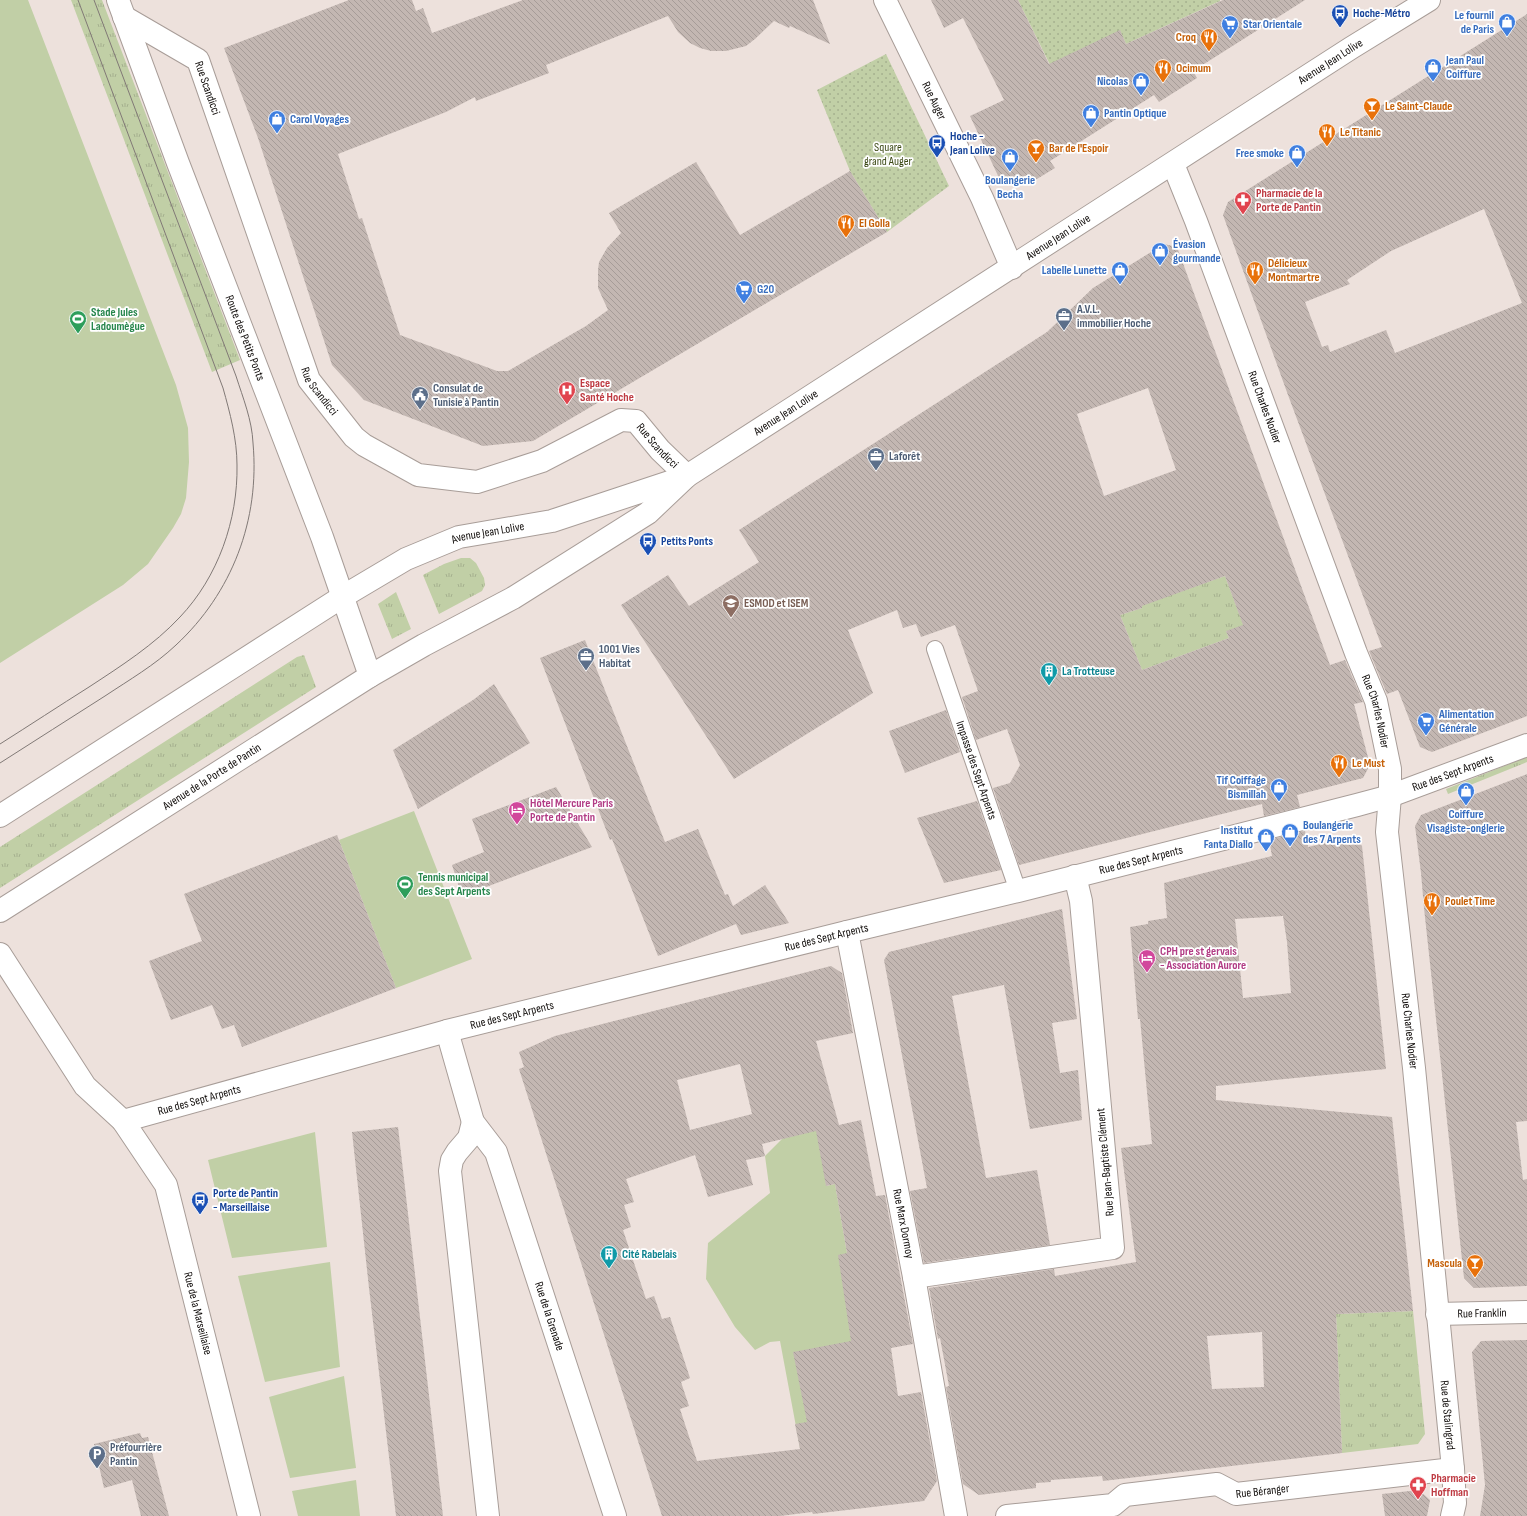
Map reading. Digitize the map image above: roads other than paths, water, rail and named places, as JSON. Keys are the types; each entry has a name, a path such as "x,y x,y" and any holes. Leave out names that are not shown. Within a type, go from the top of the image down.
{"street":[{"name":"Rue Auger","path":"885,0 982,198 1012,268"},
{"name":"Avenue Jean Lolive","path":"424,645 513,598 648,513 687,476 1429,0"},
{"name":"Rue Scandicci","path":"121,9 198,60 309,380 354,437 364,445 418,475 477,482 542,461 621,420 636,421 660,450 687,476"},
{"name":"Route des Petits Ponts","path":"121,9 178,163 319,529 370,676"},
{"name":"Rue Charles Nodier","path":"1173,164 1199,228 1356,653 1376,701 1390,769 1390,796 1387,832 1414,1068 1437,1314"},
{"name":"Avenue Jean Lolive","path":"342,597 406,559 459,537 552,521 687,476"},
{"path":"0,816 342,597"},
{"name":"Avenue de la Porte de Pantin","path":"0,911 370,676 424,645"},
{"name":"Rue des Sept Arpents","path":"123,1121 447,1031 1018,891 1390,796 1527,745"},
{"name":"Rue Jean-Baptiste Clément","path":"914,1277 1113,1248 1081,909 1076,876"},
{"name":"Rue Marx Dormoy","path":"847,932 914,1277 956,1516"},
{"name":"Rue de la Marseillaise","path":"0,954 85,1086 123,1121 166,1185 250,1516"},
{"name":"Rue de la Grenade","path":"447,1031 473,1122 496,1152 615,1516"},
{"path":"473,1122 469,1138 452,1160 450,1171 488,1516"},
{"name":"Rue Franklin","path":"1437,1314 1527,1312"},
{"name":"Rue de Stalingrad","path":"1437,1314 1452,1470 1454,1503 1452,1516"},
{"name":"Rue Béranger","path":"1007,1516 1113,1505 1124,1496 1217,1484 1236,1494 1452,1470"}],"lane":[{"name":"Impasse des Sept Arpents","path":"935,649 1018,891"}],"tram line":[{"path":"0,744 125,663 159,637 180,617 205,584 215,566 223,547 234,506 237,465 236,446 231,416 223,388 78,0"},
{"path":"0,763 151,666 176,645 196,625 213,602 227,579 238,553 252,500 254,472 253,443 251,426 244,401 236,376 94,0"}],"place":[{"name":"Hoche-Métro","path":"1340,28"},
{"name":"Le fournil de Paris","path":"1507,37"},
{"name":"Star Orientale","path":"1230,39"},
{"name":"Croq","path":"1209,52"},
{"name":"Jean Paul Coiffure","path":"1433,82"},
{"name":"Ocimum","path":"1163,83"},
{"name":"Nicolas","path":"1141,96"},
{"name":"Le Saint-Claude","path":"1372,121"},
{"name":"Pantin Optique","path":"1091,128"},
{"name":"Carol Voyages","path":"277,134"},
{"name":"Le Titanic","path":"1327,147"},
{"name":"Hoche - Jean Lolive","path":"937,158"},
{"name":"Bar de l'Espoir","path":"1036,163"},
{"name":"Free smoke","path":"1297,168"},
{"name":"Boulangerie Becha","path":"1010,172"},
{"name":"Pharmacie de la Porte de Pantin","path":"1243,215"},
{"name":"El Golla","path":"846,238"},
{"name":"Évasion gourmande","path":"1160,266"},
{"name":"Labelle Lunette","path":"1120,285"},
{"name":"Délicieux Montmartre","path":"1255,285"},
{"name":"G20","path":"744,304"},
{"name":"A.V.L. immobilier Hoche","path":"1064,331"},
{"name":"Stade Jules Ladoumègue","path":"78,334"},
{"name":"Espace Santé Hoche","path":"567,405"},
{"name":"Consulat de Tunisie à Pantin","path":"420,410"},
{"name":"Laforêt","path":"876,471"},
{"name":"Petits Ponts","path":"648,556"},
{"name":"ESMOD et ISEM","path":"731,618"},
{"name":"1001 Vies Habitat","path":"586,671"},
{"name":"La Trotteuse","path":"1049,686"},
{"name":"Alimentation Générale","path":"1426,736"},
{"name":"Le Must","path":"1339,778"},
{"name":"Tif Coiffage Bismillah","path":"1279,802"},
{"name":"Coiffure Visagiste-onglerie","path":"1466,806"},
{"name":"Hôtel Mercure Paris Porte de Pantin","path":"517,825"},
{"name":"Boulangerie des 7 Arpents","path":"1290,847"},
{"name":"Institut Fanta Diallo","path":"1266,852"},
{"name":"Tennis municipal des Sept Arpents","path":"405,899"},
{"name":"Poulet Time","path":"1432,916"},
{"name":"CPH pre st gervais - Association Aurore","path":"1147,973"},
{"name":"Porte de Pantin - Marseillaise","path":"200,1215"},
{"name":"Cité Rabelais","path":"609,1269"},
{"name":"Mascula","path":"1475,1278"},
{"name":"Préfourrière Pantin","path":"97,1469"},
{"name":"Pharmacie Hoffman","path":"1418,1500"}],"park label":[{"name":"Square grand Auger","path":"888,154"}]}
